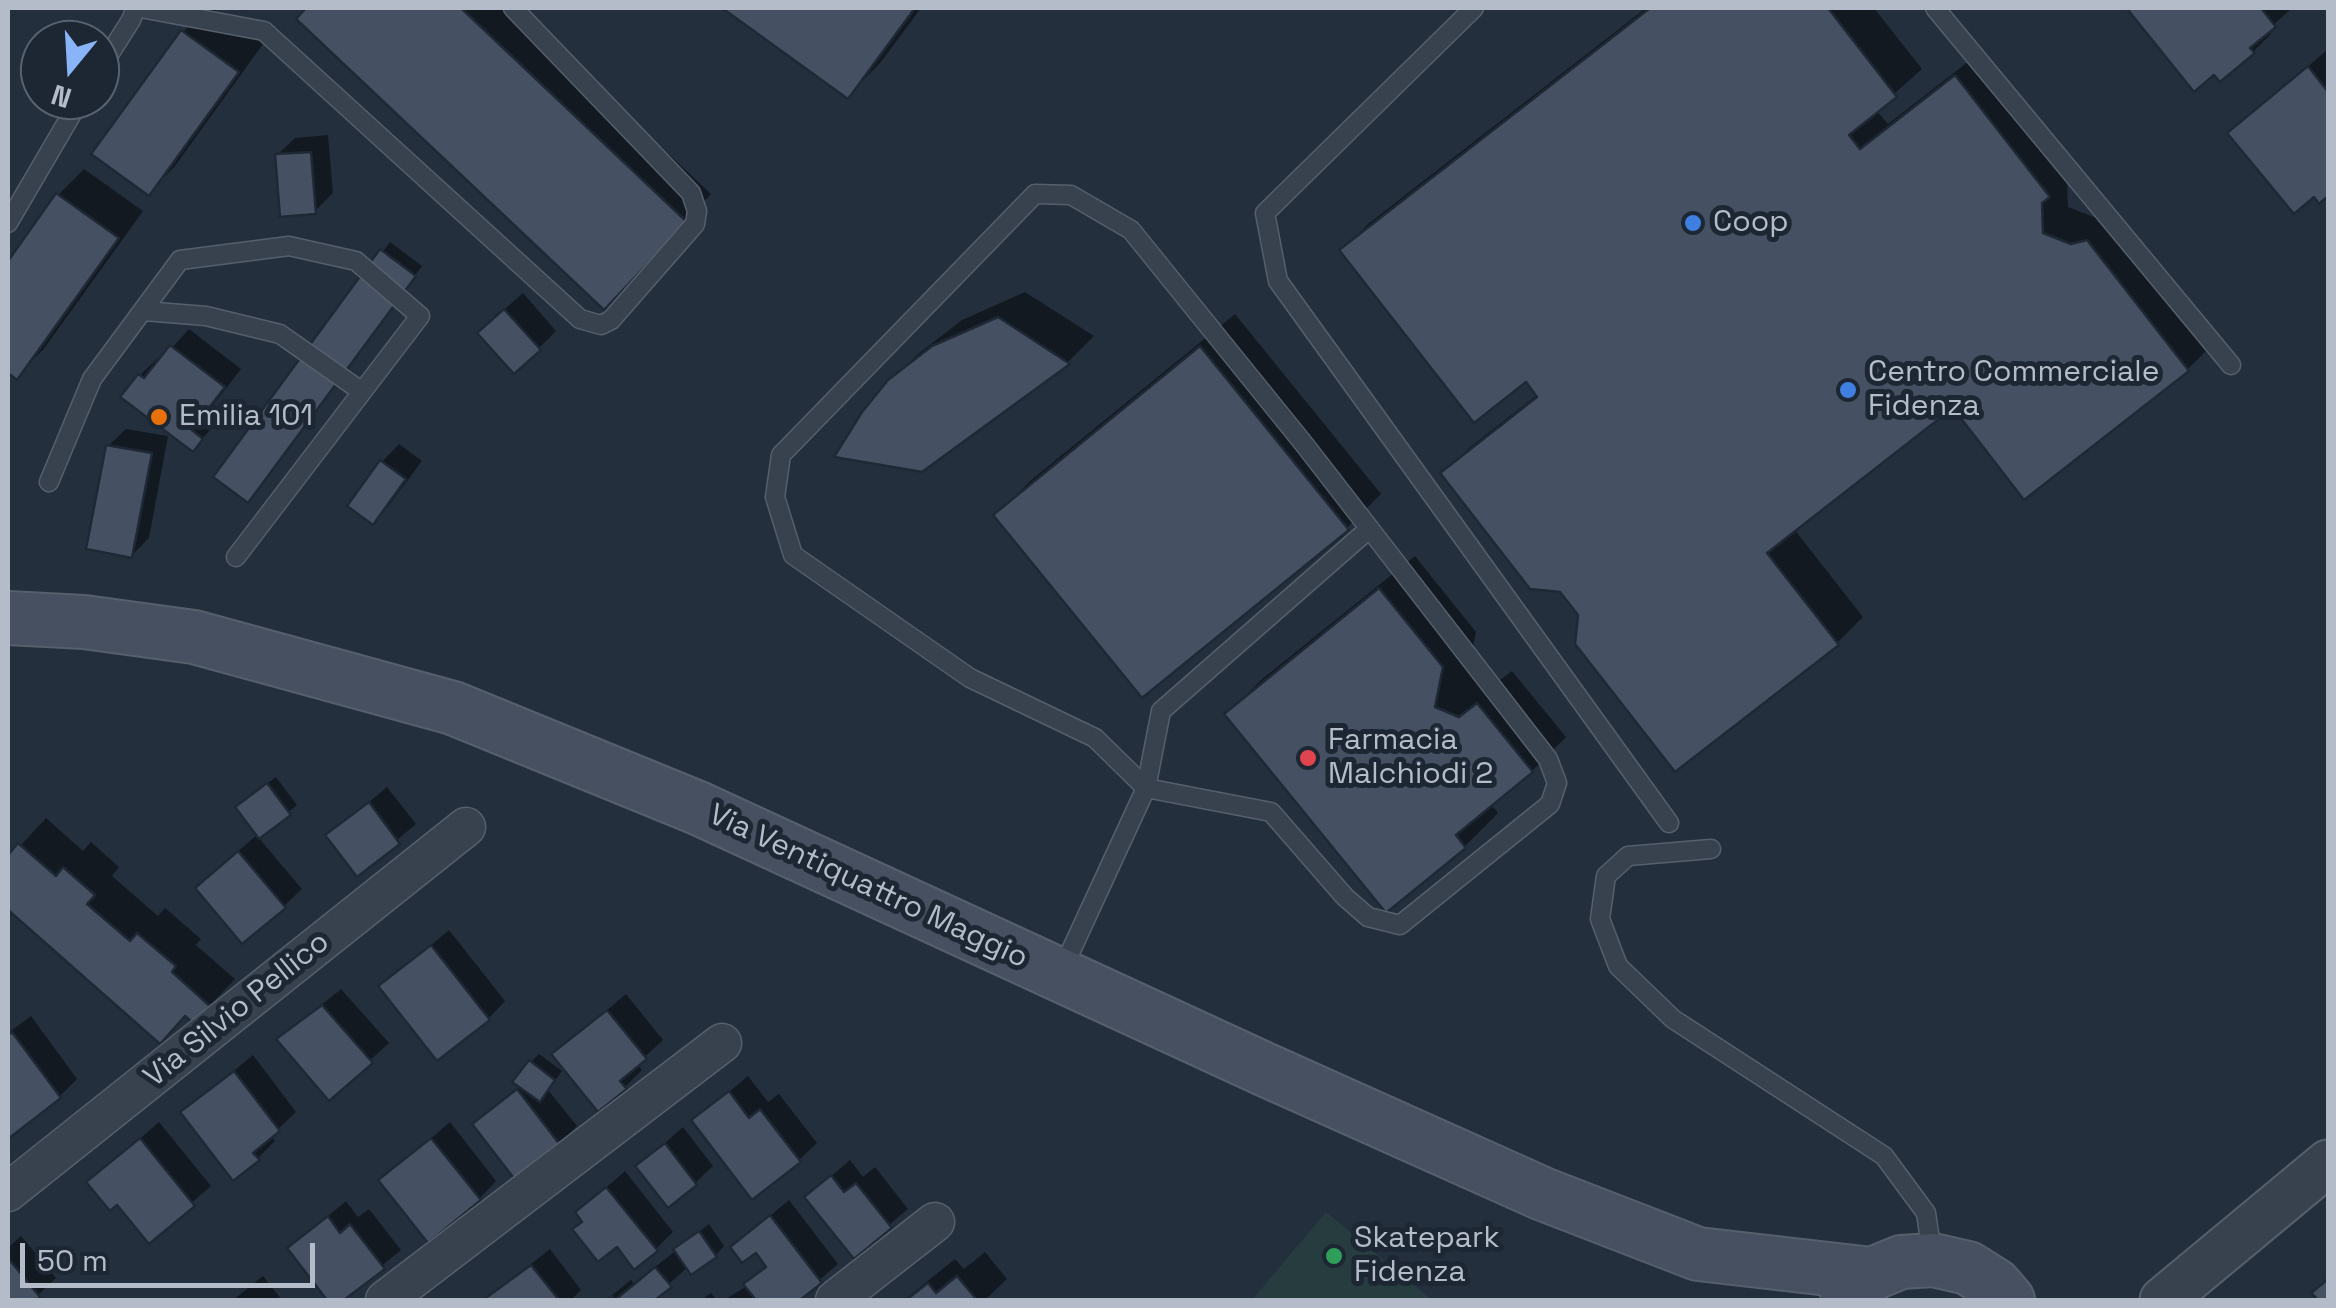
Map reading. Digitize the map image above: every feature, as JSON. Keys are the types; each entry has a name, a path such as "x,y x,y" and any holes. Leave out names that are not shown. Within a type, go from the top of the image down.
{"main road":[{"name":"Via Ventiquattro Maggio","path":"8,618 84,622 211,641 453,708 698,808 1543,1194 1698,1254 1858,1287 1901,1262 1969,1276"},
{"name":"Via Ventiquattro Maggio","path":"1698,1254 1762,1300"}],"street":[{"name":"Via Silvio Pellico","path":"8,1192 466,827"},
{"path":"384,1300 722,1043"},
{"path":"2163,1300 2328,1163"},
{"path":"835,1300 934,1222"},
{"path":"2136,1300 2203,1265"},
{"path":"1969,1276 2042,1300"}],"lane":[{"path":"120,38 138,8 264,31 580,318 601,325 611,320 695,224 697,211 691,193 513,8"},
{"path":"1474,8 1265,213 1278,281 1669,823"},
{"path":"1934,8 2231,365"},
{"path":"8,223 68,120"},
{"path":"1035,194 1072,194 1130,230 1548,759 1556,783 1550,804 1400,925 1368,917 1345,897 1272,812 1146,788 1095,738 970,678 794,555 775,497 781,455 1035,194"},
{"path":"48,482 92,378 180,260 289,246 356,261 420,316 236,556"},
{"path":"144,311 206,316 280,334 362,391"},
{"path":"1059,975 1146,788 1161,711 1369,529"},
{"path":"1711,849 1628,856 1606,876 1600,919 1618,966 1673,1019 1884,1156 1969,1276"}],"green space":[{"name":"Skatepark Fidenza","path":"1326,1212 1432,1300 1252,1300"}],"building":[{"path":"306,8 461,8 687,222 604,310 296,19"},
{"path":"722,8 915,8 848,99"},
{"name":"Centro Commerciale Fidenza","path":"1650,8 1828,8 1897,97 1849,135 1860,149 1955,75 2050,197 2042,203 2043,233 2071,244 2087,240 2189,371 2024,500 1953,408 1767,553 1839,645 1675,772 1575,644 1578,615 1560,592 1530,589 1440,473 1537,397 1526,382 1474,423 1339,250"},
{"path":"2261,8 2276,27 2250,48 2255,53 2220,82 2214,75 2194,92 2128,10"},
{"path":"181,30 239,72 149,196 91,154 116,120 120,120 120,114"},
{"path":"2308,66 2328,92 2328,196 2319,204 2314,197 2294,214 2227,133"},
{"path":"311,152 316,214 280,217 275,154"},
{"path":"56,193 119,238 17,380 8,373 8,261"},
{"path":"380,249 416,276 248,503 213,477"},
{"path":"504,309 541,350 514,374 477,333"},
{"path":"998,317 1070,364 922,472 834,457 888,380 932,346"},
{"path":"170,345 225,387 192,430 203,439 193,452 120,397 138,374 144,378"},
{"path":"1200,346 1349,530 1142,698 993,515"},
{"path":"106,445 152,453 132,558 86,549"},
{"path":"380,460 406,479 373,525 347,506"},
{"path":"1379,588 1443,667 1435,707 1459,717 1477,703 1533,772 1456,835 1466,848 1386,913 1224,714"},
{"path":"267,783 291,815 259,839 235,807"},
{"path":"369,802 400,844 357,877 325,835"},
{"path":"18,843 56,876 63,867 95,895 87,904 130,941 137,933 176,966 172,972 211,1007 195,1025 185,1016 160,1044 8,910 8,855"},
{"path":"238,851 286,908 242,944 195,888"},
{"path":"431,945 490,1020 437,1061 378,986"},
{"path":"322,1005 373,1063 329,1101 276,1039"},
{"path":"607,1010 647,1059 620,1081 627,1089 598,1112 551,1054"},
{"path":"12,1032 61,1098 8,1139 8,1035"},
{"path":"529,1060 555,1080 540,1102 512,1082"},
{"path":"234,1071 280,1131 253,1153 260,1160 233,1181 180,1112"},
{"path":"517,1089 561,1146 516,1181 472,1124"},
{"path":"729,1091 749,1118 760,1109 801,1162 752,1200 691,1120"},
{"path":"140,1138 195,1206 149,1244 117,1205 110,1211 86,1182"},
{"path":"431,1138 481,1200 428,1243 378,1180"},
{"path":"665,1143 697,1185 668,1208 635,1166"},
{"path":"831,1175 844,1192 856,1183 892,1228 854,1259 804,1197"},
{"path":"606,1187 658,1251 634,1270 617,1247 598,1262 572,1229 582,1222 575,1212"},
{"path":"770,1215 822,1283 800,1300 756,1300 743,1284 766,1267 756,1253 742,1263 730,1247"},
{"path":"328,1216 340,1233 350,1224 385,1269 344,1300 327,1300 287,1248"},
{"path":"699,1231 717,1257 691,1275 673,1249"},
{"path":"8,1258 40,1297 37,1300 8,1300"},
{"path":"531,1265 559,1300 483,1300"},
{"path":"655,1267 672,1287 655,1300 615,1300"},
{"path":"957,1276 977,1300 906,1300 928,1283 936,1293"},
{"path":"2328,1279 2328,1300 2318,1300 2311,1293"}],"place":[{"name":"Coop","path":"1693,223"},
{"name":"Centro Commerciale Fidenza","path":"1848,390"},
{"name":"Emilia 101","path":"159,417"},
{"name":"Farmacia Malchiodi 2","path":"1308,758"},
{"name":"Skatepark Fidenza","path":"1334,1256"}]}
